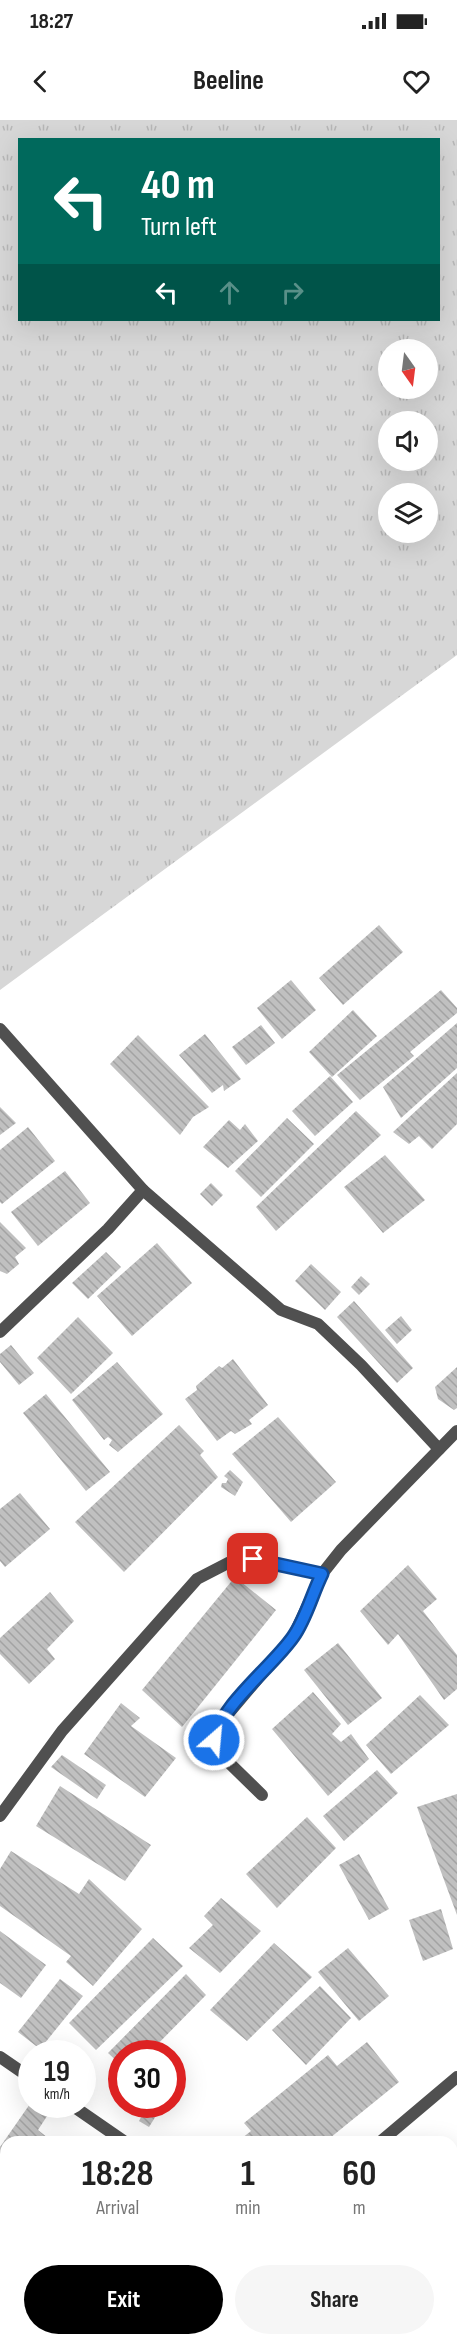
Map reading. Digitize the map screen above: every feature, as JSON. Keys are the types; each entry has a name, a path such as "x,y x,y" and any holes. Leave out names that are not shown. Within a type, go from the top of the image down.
{"street":[{"path":"0,1029 143,1190 281,1310 318,1324 361,1365 439,1449"},
{"path":"0,1332 108,1229 143,1190"},
{"path":"262,1795 217,1751 214,1740 216,1728 293,1637 322,1574 341,1550 457,1431"},
{"path":"0,1816 62,1731 197,1579 228,1563 253,1559 322,1574"},
{"path":"0,2057 18,2069"},
{"path":"387,2136 457,2077"},
{"path":"90,2118 116,2136"}],"green space":[{"path":"0,120 457,120 457,655 0,990"}],"building":[{"path":"379,925 403,952 343,1005 319,978"},
{"path":"291,980 316,1010 282,1039 257,1008"},
{"path":"441,990 457,1008 457,1013 410,1052 414,1056 360,1100 337,1075"},
{"path":"353,1010 377,1036 332,1077 309,1052"},
{"path":"457,1023 457,1068 401,1118 383,1087"},
{"path":"261,1025 275,1043 246,1065 232,1047"},
{"path":"205,1034 241,1079 224,1091 223,1085 212,1093 179,1055"},
{"path":"138,1035 209,1107 193,1117 180,1135 110,1064"},
{"path":"457,1073 457,1124 432,1149 419,1136 409,1144 393,1132"},
{"path":"330,1076 353,1102 315,1136 292,1111"},
{"path":"0,1107 16,1123 0,1135"},
{"path":"356,1111 381,1135 276,1231 256,1207"},
{"path":"287,1118 314,1144 261,1197 235,1171"},
{"path":"229,1120 240,1130 245,1124 258,1141 228,1168 203,1147"},
{"path":"28,1127 55,1161 2,1204 0,1202 0,1150"},
{"path":"385,1155 425,1200 383,1233 344,1187"},
{"path":"65,1171 90,1203 38,1246 11,1212"},
{"path":"211,1183 223,1195 212,1206 200,1194"},
{"path":"0,1222 26,1248 15,1257 19,1264 7,1274 0,1271"},
{"path":"157,1243 192,1283 132,1336 97,1296"},
{"path":"106,1252 121,1267 88,1299 72,1283"},
{"path":"311,1264 341,1292 325,1310 295,1281"},
{"path":"361,1276 370,1284 359,1295 351,1287"},
{"path":"354,1301 413,1368 397,1383 337,1317"},
{"path":"401,1316 412,1330 397,1344 385,1330"},
{"path":"78,1317 113,1353 71,1394 37,1358"},
{"path":"11,1345 34,1373 19,1385 0,1362 0,1354"},
{"path":"233,1359 268,1405 249,1420 252,1424 235,1434 231,1431 217,1441 185,1399 197,1390 196,1386 219,1366 222,1368"},
{"path":"117,1362 163,1414 118,1452 109,1445 112,1440 108,1437 104,1440 72,1400"},
{"path":"457,1367 457,1408 454,1410 438,1399 435,1387"},
{"path":"46,1394 110,1472 86,1491 23,1413"},
{"path":"278,1417 336,1482 291,1522 232,1454"},
{"path":"179,1425 204,1451 200,1455 218,1477 124,1572 75,1522"},
{"path":"230,1470 243,1482 235,1496 221,1487 222,1483 226,1483 228,1479 224,1476"},
{"path":"20,1493 50,1529 5,1567 0,1561 0,1509"},
{"path":"408,1565 437,1599 423,1611 457,1655 457,1689 444,1700 398,1634 388,1645 360,1611"},
{"path":"235,1577 276,1610 182,1727 142,1690"},
{"path":"50,1592 74,1621 47,1649 55,1659 29,1684 0,1654 0,1638"},
{"path":"338,1643 382,1698 348,1725 304,1670"},
{"path":"313,1692 341,1724 332,1734 341,1742 351,1734 369,1759 328,1796 272,1729"},
{"path":"420,1695 449,1725 391,1774 366,1745"},
{"path":"121,1703 140,1718 131,1726 176,1758 145,1797 84,1754"},
{"path":"62,1755 106,1785 97,1799 51,1767"},
{"path":"377,1770 398,1793 344,1841 323,1816"},
{"path":"60,1786 151,1845 125,1881 36,1826"},
{"path":"457,1794 457,1915 417,1807"},
{"path":"307,1817 336,1848 277,1908 246,1874"},
{"path":"11,1851 79,1894 89,1879 142,1929 93,1986 66,1962 71,1956 0,1906 0,1869"},
{"path":"359,1854 389,1909 369,1920 339,1865"},
{"path":"221,1898 261,1931 220,1973 189,1948 213,1925 204,1916"},
{"path":"441,1909 453,1949 423,1961 409,1920"},
{"path":"0,1931 46,1965 21,1998 0,1983"},
{"path":"153,1938 183,1966 96,2050 96,2040 86,2040 69,2023"},
{"path":"274,1943 312,1977 247,2041 210,2010"},
{"path":"348,1948 389,1996 359,2021 318,1972"},
{"path":"186,1974 206,1995 162,2040 121,2040"},
{"path":"60,1979 83,1996 47,2040 28,2040 18,2032"},
{"path":"320,1986 351,2018 306,2065 272,2030"},
{"path":"367,2042 399,2082 332,2136 245,2136 251,2131 244,2123 328,2055 337,2066"},
{"path":"20,2118 46,2118 38,2130 46,2136 8,2136"},
{"path":"141,2118 155,2118 149,2127 139,2121"}],"route":[{"path":"214,1740 216,1728 228,1712 293,1637 322,1574 253,1559"}]}
